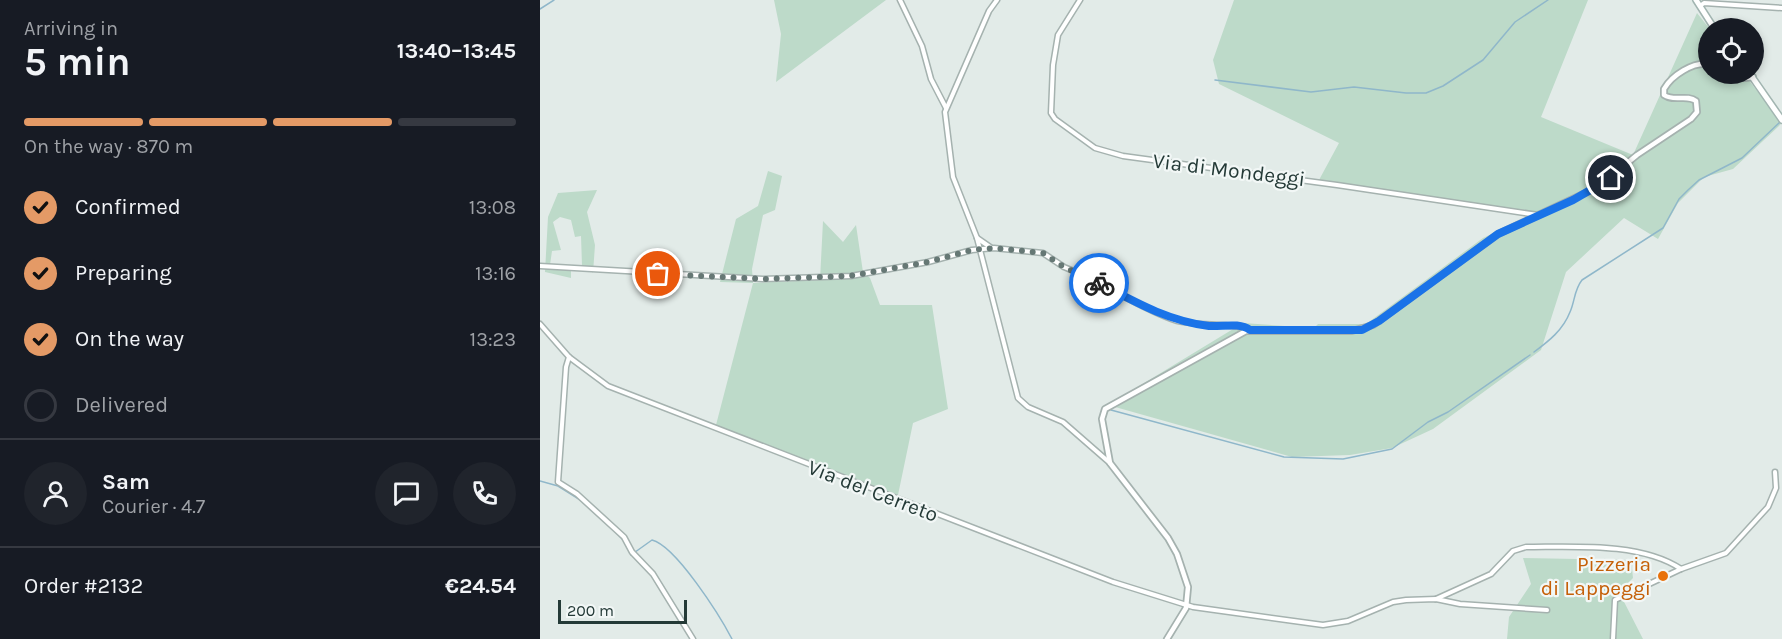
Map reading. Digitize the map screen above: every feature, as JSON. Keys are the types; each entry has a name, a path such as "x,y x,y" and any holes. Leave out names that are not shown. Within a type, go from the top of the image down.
{"main road":[{"path":"1698,3 1708,18"},
{"path":"1757,84 1781,120"}],"street":[{"path":"900,0 922,46 934,85 946,108 952,172 982,258 1018,398 1028,407 1063,422 1110,463 1173,546 1188,587 1186,606 1167,639"},
{"path":"946,108 989,11 997,0"},
{"name":"Via di Mondeggi","path":"1080,0 1058,35 1053,65 1051,107 1055,119 1095,148 1123,156 1337,184 1538,215"},
{"path":"1698,3 1782,8"},
{"path":"1110,463 1102,419 1105,409 1238,334 1250,330 1352,331 1366,329 1492,237 1598,187 1637,155 1694,116 1698,107 1695,99 1668,98 1664,95 1664,88 1691,66 1698,65"},
{"path":"976,238 994,248"},
{"path":"540,266 763,279 850,276 928,262 979,248 994,248 1049,255 1064,267 1179,322 1225,327 1242,325 1250,330"},
{"path":"966,251 976,253 982,258"},
{"name":"Via del Cerreto","path":"540,324 569,357 608,386 1113,582 1186,606 1323,625 1348,621 1393,602 1436,598"},
{"path":"569,357 565,378 558,482 577,494 624,537 632,552 658,582 693,639"},
{"path":"1612,639 1615,600 1681,569 1726,553 1768,507 1776,488 1775,471"},
{"path":"1436,598 1491,574 1513,552 1526,547 1632,550 1667,561 1681,569"},
{"path":"1436,598 1460,604 1547,610"}],"green space":[{"path":"774,0 886,0 776,82 781,34"},
{"path":"1234,0 1588,0 1541,117 1633,155 1697,13 1701,18 1698,18 1698,84 1752,84 1782,123 1733,169 1704,177 1678,203 1658,239 1624,218 1566,272 1541,350 1433,429 1392,448 1350,455 1292,457 1108,405 1243,323 1314,328 1318,324 1366,324 1483,238 1536,213 1319,180 1339,143 1219,84 1213,60"},
{"path":"768,171 782,176 775,210 763,215 752,269 753,283 720,282 736,219 758,206"},
{"path":"597,190 587,212 595,245 593,273 589,267 582,265 581,236 575,237 571,220 560,217 553,222 561,250 552,251 550,265 571,268 571,278 545,272 548,217 558,193"},
{"path":"823,221 843,242 856,225 863,272 870,278 880,305 932,305 948,409 913,423 898,495 716,425 753,283 820,280"},
{"path":"1523,558 1631,560 1633,578 1619,592 1643,639 1507,639 1509,617 1531,584"}],"waterway":[{"path":"540,9 554,0"},
{"path":"1215,80 1311,92 1354,87 1426,93 1443,86 1483,60 1515,22 1548,0"},
{"path":"1534,352 1564,324 1582,280 1663,228 1679,199 1699,180 1742,158 1781,121"},
{"path":"1111,410 1284,457 1343,459 1392,449 1428,422 1448,412 1530,355"},
{"path":"540,481 558,486 582,501"},
{"path":"610,526 625,542"},
{"path":"630,552 631,555 652,540 662,545 685,568 732,639"}],"way so far":[{"path":"658,274 763,279 850,276 928,262 979,248 994,248 1043,253 1064,267 1099,283"}],"place":[{"name":"Pizzeria di Lappeggi","path":"1663,576"}],"route":[{"path":"1099,283 1179,322 1225,327 1242,325 1250,330 1362,330 1379,321 1498,234 1573,200 1611,178"}]}
